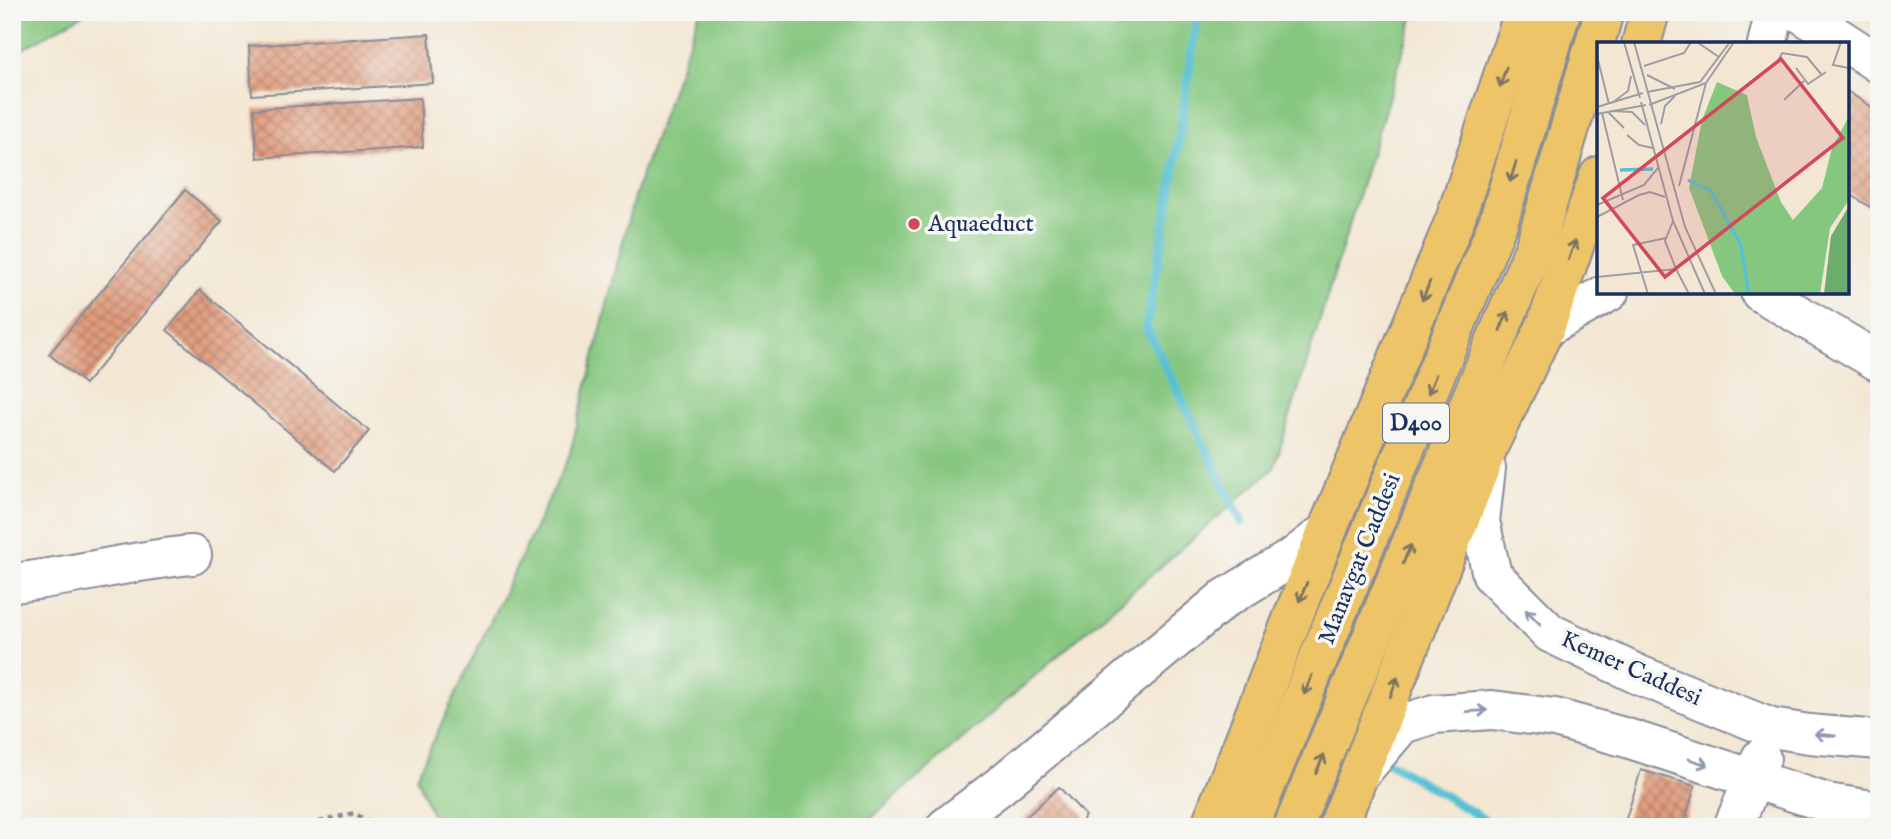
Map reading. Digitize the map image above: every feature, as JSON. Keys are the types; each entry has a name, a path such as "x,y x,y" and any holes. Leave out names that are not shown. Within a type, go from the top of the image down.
{"highway":[{"path":"1210,827 1327,531 1455,220 1524,12"},
{"name":"Manavgat Caddesi","path":"1249,827 1498,223 1561,12"},
{"name":"Manavgat Caddesi","path":"1293,827 1535,246 1604,12"},
{"path":"1641,42 1650,12"},
{"path":"1338,827 1489,445 1545,328 1597,182"}],"street":[{"path":"1768,42 1775,12"},
{"path":"1799,12 1845,42"},
{"path":"1849,44 1879,64"},
{"path":"1545,328 1605,294"},
{"path":"1763,294 1879,362"},
{"name":"Kemer Caddesi","path":"1489,445 1480,522 1492,575 1550,634 1639,675 1771,728 1879,740"},
{"path":"946,827 1001,785 1224,599 1295,556 1327,531"},
{"path":"12,583 192,555"},
{"path":"1360,774 1402,724 1434,714 1492,710 1555,718 1627,738 1827,803 1879,811"},
{"path":"1732,827 1754,780 1771,728"}],"path":[{"path":"300,827 354,813 376,827"}],"green space":[{"path":"12,12 87,12 12,55"},
{"path":"700,12 1415,12 1274,468 861,827 437,827 416,777 569,457 635,193"}],"building":[{"path":"429,34 433,83 252,95 249,46"},
{"path":"1849,92 1879,112 1879,213 1849,193"},
{"path":"420,98 423,147 257,158 254,109"},
{"path":"185,190 222,221 85,384 49,354"},
{"path":"200,290 369,431 335,471 167,330"},
{"path":"1641,770 1695,786 1683,827 1640,827 1625,822"},
{"path":"1059,787 1085,815 1080,827 1015,827"}],"waterway":[{"path":"1198,12 1172,184 1146,327 1242,522"},
{"path":"1388,762 1497,827"}],"place":[{"name":"Aquaeduct","path":"914,224"}]}
